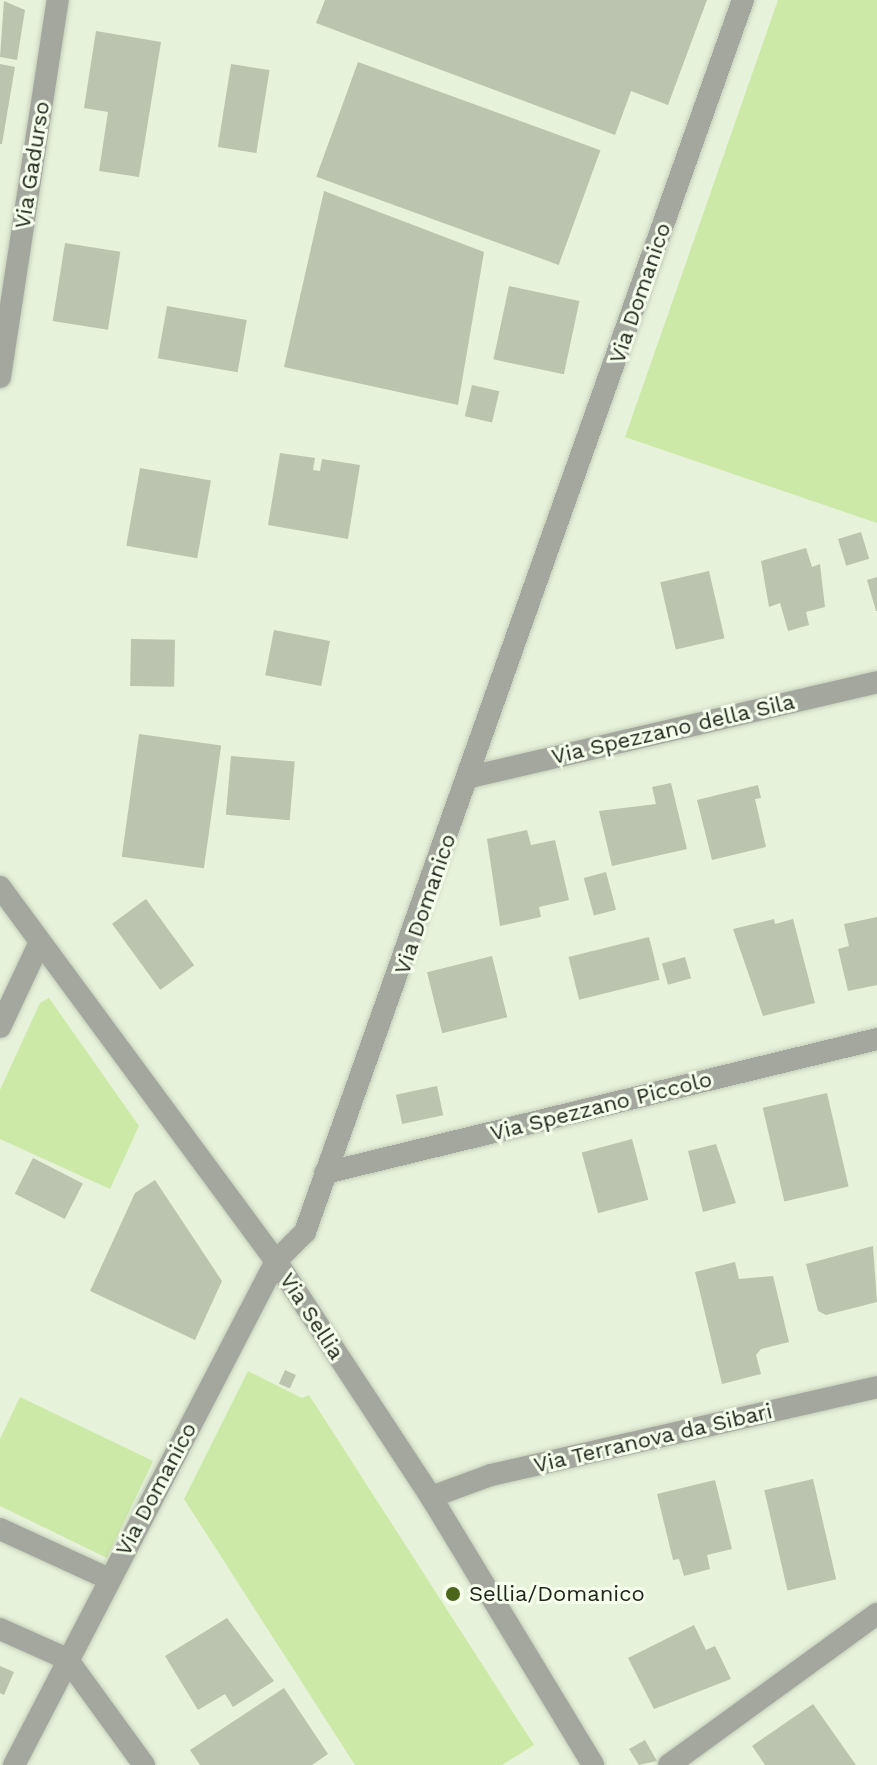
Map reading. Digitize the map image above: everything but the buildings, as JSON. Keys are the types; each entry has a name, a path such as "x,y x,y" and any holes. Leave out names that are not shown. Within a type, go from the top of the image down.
{"street":[{"name":"Via Gadurso","path":"0,377 58,0"},
{"name":"Via Domanico","path":"14,1765 276,1261 305,1232 470,777 743,0"},
{"name":"Via Spezzano della Sila","path":"470,777 877,682"},
{"name":"Via Sellia","path":"0,887 39,944 276,1261 431,1497 593,1765"},
{"path":"0,1027 39,944"},
{"name":"Via Spezzano Piccolo","path":"325,1173 877,1039"},
{"name":"Via Terranova da Sibari","path":"431,1497 491,1475 877,1387"},
{"path":"0,1529 109,1579"},
{"path":"669,1765 877,1614"},
{"path":"0,1629 67,1659 144,1765"}],"green space":[{"path":"778,0 877,0 877,523 625,437"},
{"path":"49,998 139,1126 110,1189 0,1139 0,1090 40,1003"},
{"path":"248,1371 302,1398 309,1395 534,1745 502,1765 355,1765 184,1499"},
{"path":"20,1397 153,1461 107,1558 0,1506 0,1439"}],"place":[{"name":"Sellia/Domanico","path":"453,1594"}]}
